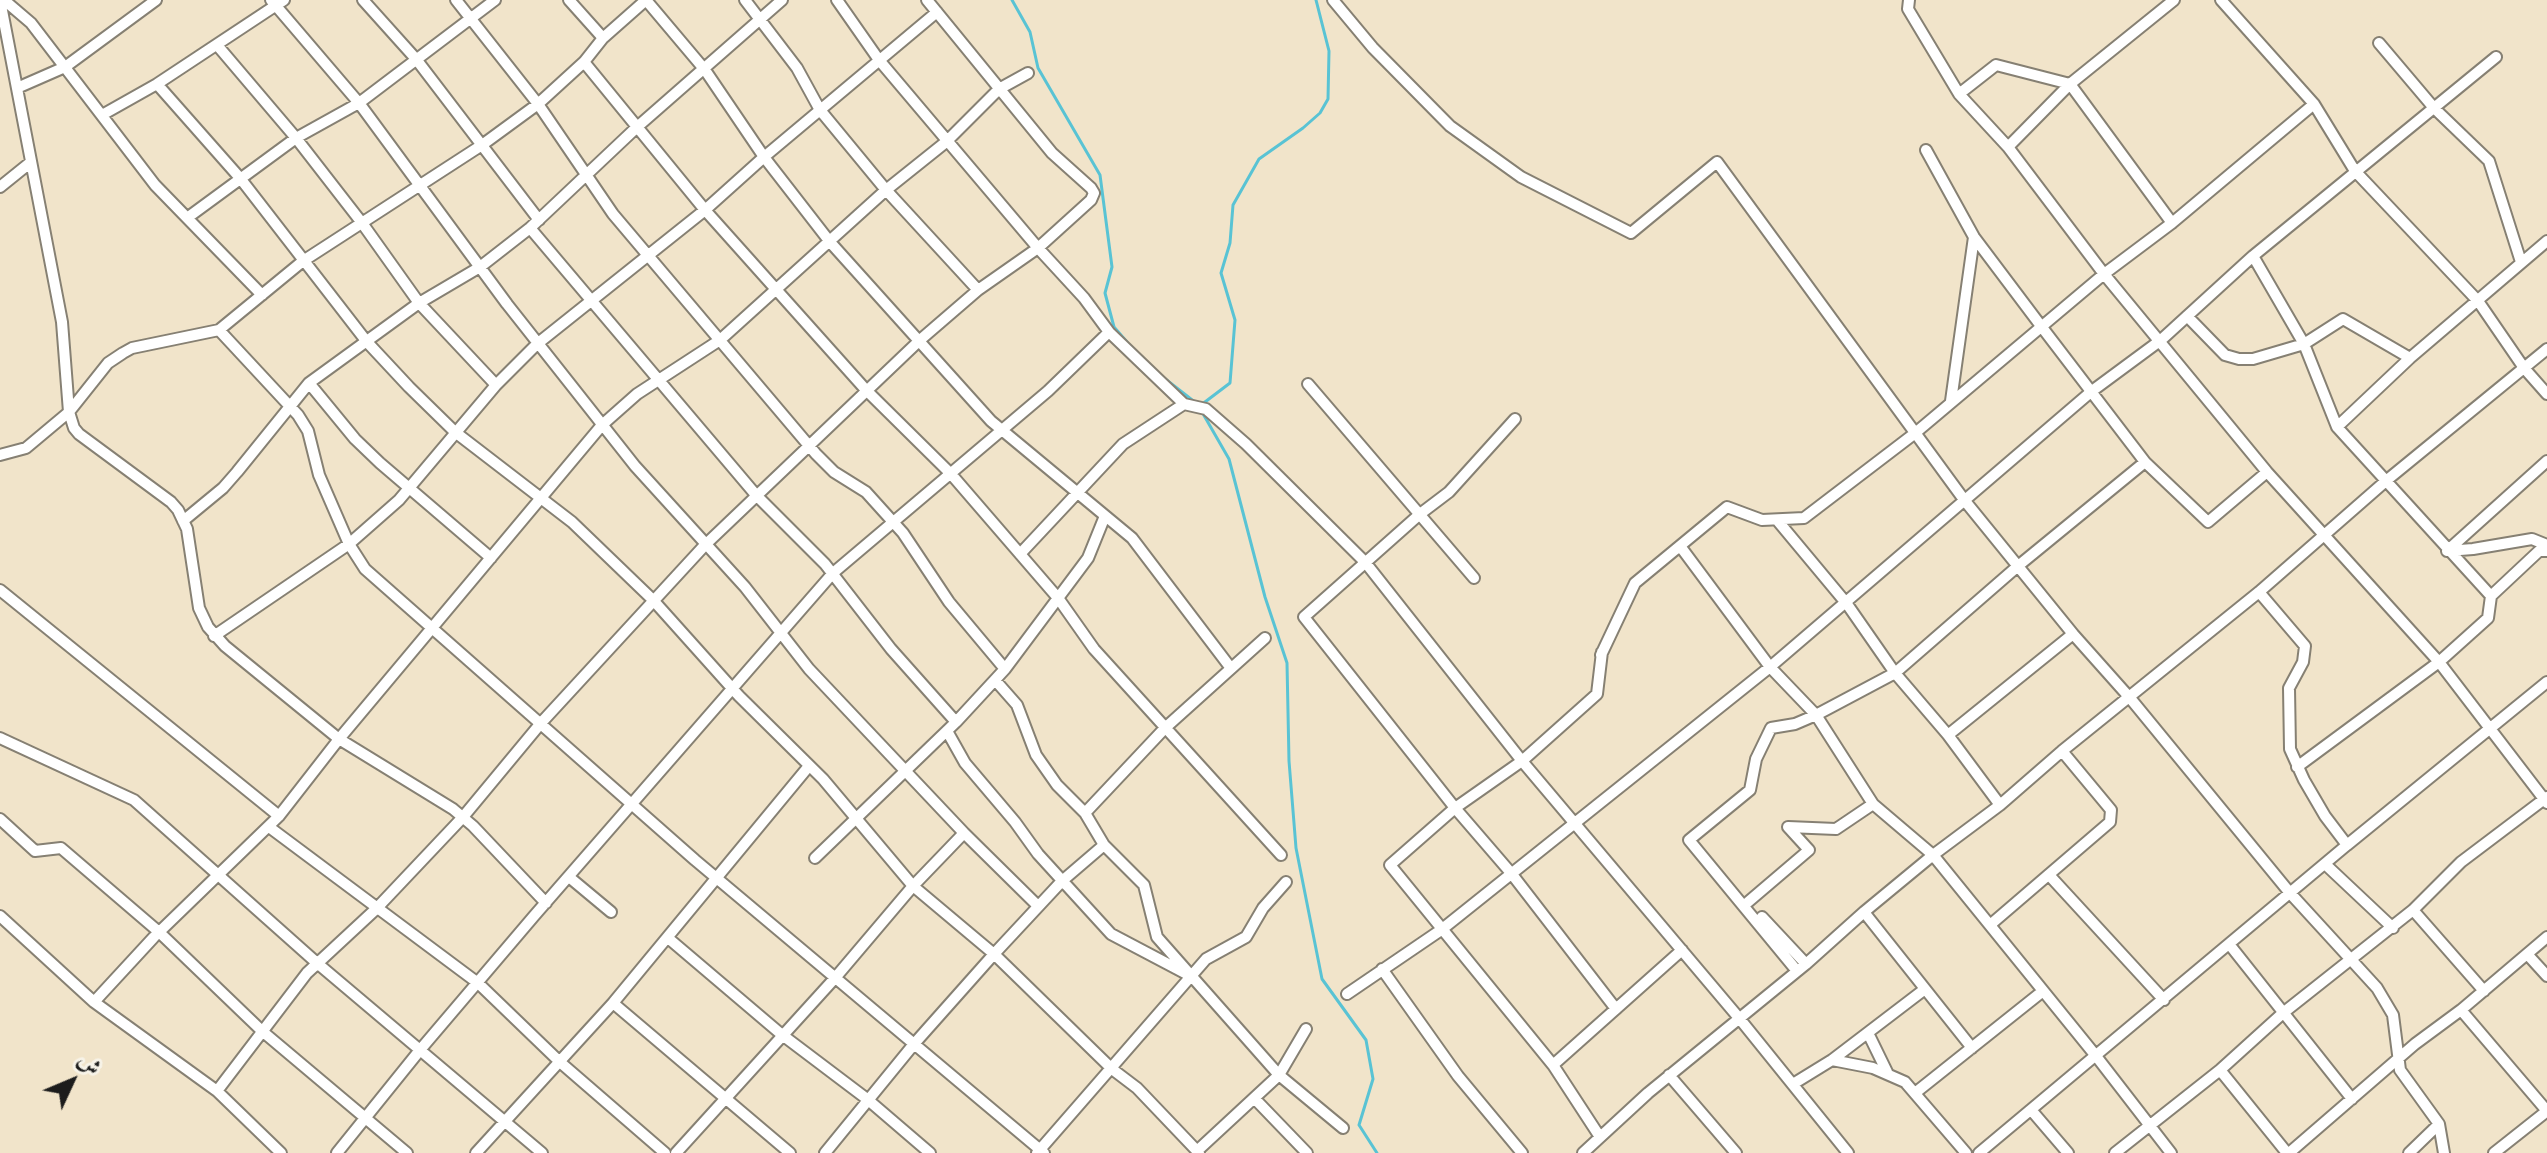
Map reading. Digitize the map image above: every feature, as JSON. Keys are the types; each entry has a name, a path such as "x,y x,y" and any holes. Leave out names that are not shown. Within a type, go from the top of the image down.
{"street":[{"path":"2,0 31,23 155,185 262,295"},
{"path":"2,0 62,322 69,412 79,434 171,502 189,538 199,608 214,636 339,739 463,817 546,903"},
{"path":"17,88 65,67 156,0"},
{"path":"363,0 416,59 482,145 534,224 657,381 756,495 833,573 891,649 956,722"},
{"path":"456,0 538,104 586,177 648,256 825,463 866,492 895,523 949,602 1005,669"},
{"path":"187,218 296,138 359,103 495,0"},
{"path":"569,0 603,38"},
{"path":"0,455 26,448 69,412 108,363 123,353 132,348 219,330 303,261 482,145 538,104 584,62 603,38 646,0 705,70 764,157 830,242 1001,430 1132,538 1230,667"},
{"path":"745,0 797,68 820,110 886,190 978,290"},
{"path":"183,521 223,488 309,383 419,303 480,267 534,224 636,128 782,0"},
{"path":"837,0 879,60 946,142 1084,298 1109,332 1184,404 1206,409 1246,444 1365,562 1522,761 1739,1018 1848,1153"},
{"path":"217,1091 317,963 376,909 463,817 541,723 705,545 920,340 978,290 1038,248 1083,209 1094,193 1052,153 927,0"},
{"path":"1333,0 1373,48 1450,126 1521,177 1631,233 1717,162 1965,501 2290,893 2377,988 2393,1015 2402,1075 2439,1124 2444,1153"},
{"path":"2008,147 2070,84 2174,0"},
{"path":"2221,0 2314,104 2355,171 2478,301 2524,368 2547,394"},
{"path":"102,115 157,84 277,2 359,103 537,344 669,506 745,587 809,669 964,833 1038,906"},
{"path":"1907,3 1959,94 2008,147 2104,274 2267,472 2439,662 2546,800 2461,862 2393,928 2283,1013 2220,1070 2115,1153"},
{"path":"214,636 349,544 409,489 496,385 537,344 705,210 937,12"},
{"path":"2379,43 2434,108 2489,161 2521,262"},
{"path":"217,45 296,138 419,303 496,385"},
{"path":"1347,994 1441,930 1770,667 2092,391 2161,340 2253,256 2496,57"},
{"path":"584,62 705,210 866,390 951,474 1058,598 1094,649 1281,855"},
{"path":"1959,94 1996,65 2070,84 2172,223"},
{"path":"94,1002 159,932 279,816 339,739 602,425 657,381 720,340 886,190 946,142 999,89 1028,73"},
{"path":"157,84 240,178 367,342 455,432 572,522 653,600 734,689 823,779 913,886 994,954 1112,1069 1137,1088 1198,1152 1279,1075 1306,1029"},
{"path":"1600,1137 1553,1065 1390,865 1455,808 1522,761 1597,694 1601,654 1635,583 1727,507 1762,520 1804,518 1914,434 2104,274 2172,223 2314,104"},
{"path":"1926,150 1974,237 2041,326 2145,462 2208,522 2267,472"},
{"path":"0,187 31,162"},
{"path":"1951,401 1974,237"},
{"path":"2337,427 2410,358 2547,241"},
{"path":"2253,256 2304,344 2337,427 2491,596"},
{"path":"2187,316 2225,355 2239,359 2253,359 2304,344 2343,319 2410,358"},
{"path":"219,330 308,431 319,475 349,544 365,569 718,879 1040,1152 1206,959 1246,937 1263,908 1286,882"},
{"path":"337,1153 420,1050 833,573 1048,391 1109,332"},
{"path":"1583,1153 1669,1075 1802,968 1864,912 2000,805 2259,592 2324,533 2547,349"},
{"path":"309,383 355,439 491,558"},
{"path":"1308,384 1474,578"},
{"path":"1020,554 1123,444 1184,404"},
{"path":"1515,419 1449,492 1304,617 1455,808 1511,873 1616,1009"},
{"path":"2447,551 2547,461"},
{"path":"1689,840 1750,790 1756,759 1771,728 1795,724 1816,715 1895,673 2018,566 2145,462"},
{"path":"815,858 947,731 1005,669 1088,558 1105,516"},
{"path":"1777,520 1847,604 1895,673 1948,735 2000,805"},
{"path":"2447,551 2532,539 2547,548"},
{"path":"1680,546 1770,667 1816,715 1873,804 1933,855 2171,1153"},
{"path":"2297,767 2439,662 2488,618 2491,596 2539,551 2547,548"},
{"path":"0,590 279,816"},
{"path":"2259,592 2305,646 2303,662 2289,688 2290,749 2325,816 2347,845"},
{"path":"1948,735 2073,634"},
{"path":"1085,813 1165,728 1265,638"},
{"path":"995,680 1017,705 1036,755 1057,785 1085,813 1104,845 1144,885 1157,937 1279,1075 1343,1128"},
{"path":"1979,1153 2547,682"},
{"path":"947,731 965,763 1062,881 1111,934 1193,977"},
{"path":"0,738 134,800 317,963 542,1153"},
{"path":"1990,925 2108,825 2112,818 2111,810 2062,751"},
{"path":"476,1153 613,1003 809,766"},
{"path":"1748,902 1809,850 1788,827 1836,829 1873,804"},
{"path":"0,819 35,851 61,848 159,932 262,1031 407,1153"},
{"path":"269,827 478,983 561,1063 665,1153"},
{"path":"676,1153 835,978 913,886 964,833"},
{"path":"1689,840 1748,902 1802,968"},
{"path":"1689,840 1802,968"},
{"path":"825,1153 867,1099 994,954 1062,881 1104,845"},
{"path":"2325,864 2393,928"},
{"path":"2049,875 2164,1000"},
{"path":"569,877 611,912"},
{"path":"2413,910 2484,991"},
{"path":"1864,912 1972,1048"},
{"path":"0,916 94,1002 217,1091 281,1153"},
{"path":"2220,1070 2288,1153 2398,1058 2461,1010 2547,937"},
{"path":"668,938 781,1034 867,1099 930,1153"},
{"path":"2229,944 2352,1099"},
{"path":"1553,1065 1682,950"},
{"path":"2527,954 2547,976"},
{"path":"1382,969 1458,1076 1522,1153"},
{"path":"1793,1084 1832,1060 1925,989"},
{"path":"1915,1093 2043,991"},
{"path":"613,1003 790,1153"},
{"path":"2461,1010 2547,1111 2494,1153"},
{"path":"1868,1033 1887,1072"},
{"path":"1832,1060 1887,1072 1905,1082 1966,1153"},
{"path":"1669,1075 1736,1153"},
{"path":"1254,1098 1307,1153"},
{"path":"2032,1111 2068,1153"},
{"path":"2409,1153 2439,1124"}],"waterway":[{"path":"1012,0 1030,32 1038,68 1100,175 1112,267 1105,293 1114,327 1127,342"},
{"path":"1201,405 1230,383 1235,320 1221,273 1230,243 1233,205 1259,159 1303,128 1320,113 1328,99 1329,51 1316,0"},
{"path":"1164,378 1196,403"},
{"path":"1202,412 1229,459 1265,597 1287,663 1289,761 1296,848 1322,979 1366,1040 1373,1079 1359,1125 1377,1153"}]}
